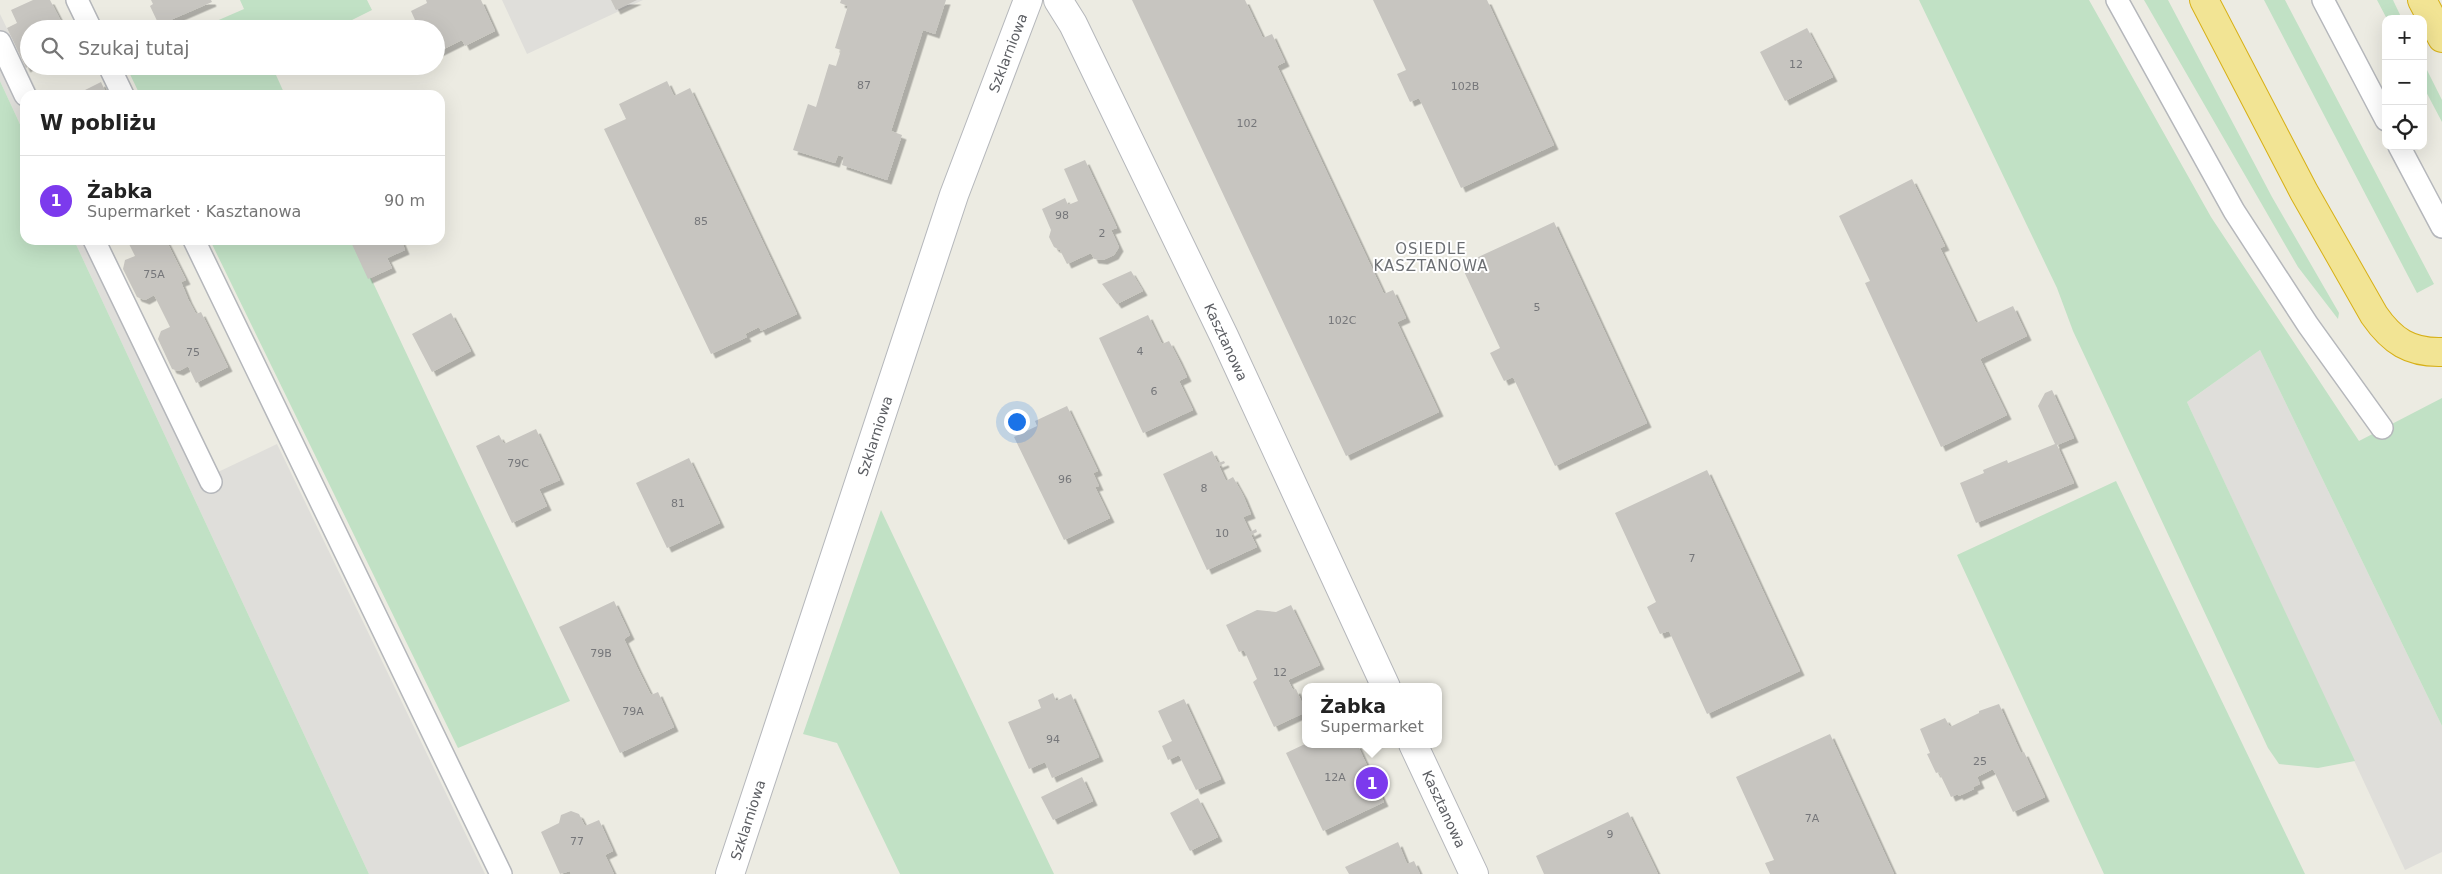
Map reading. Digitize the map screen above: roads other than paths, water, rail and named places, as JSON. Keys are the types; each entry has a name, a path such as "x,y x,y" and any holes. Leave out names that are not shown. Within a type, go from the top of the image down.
{"highway":[{"path":"2204,0 2304,192 2386,333 2404,345 2424,352 2442,352"},
{"path":"2422,0 2442,38"}],"street":[{"name":"Szklarniowa","path":"730,874 954,195 1028,0"},
{"name":"Kasztanowa","path":"1058,0 1081,42 1224,336 1384,683"},
{"name":"Kasztanowa","path":"1415,748 1474,874"}],"lane":[{"path":"77,0 87,20"},
{"path":"2117,0 2234,211 2308,324 2382,428"},
{"path":"2323,0 2382,112"},
{"path":"0,42 23,90"},
{"path":"113,75 121,90"},
{"path":"2401,150 2442,228"},
{"path":"96,245 211,482"},
{"path":"196,245 501,874"}],"place":[{"name":"Żabka","path":"1372,783"}],"district":[{"name":"OSIEDLE KASZTANOWA","path":"1431,258"}]}
